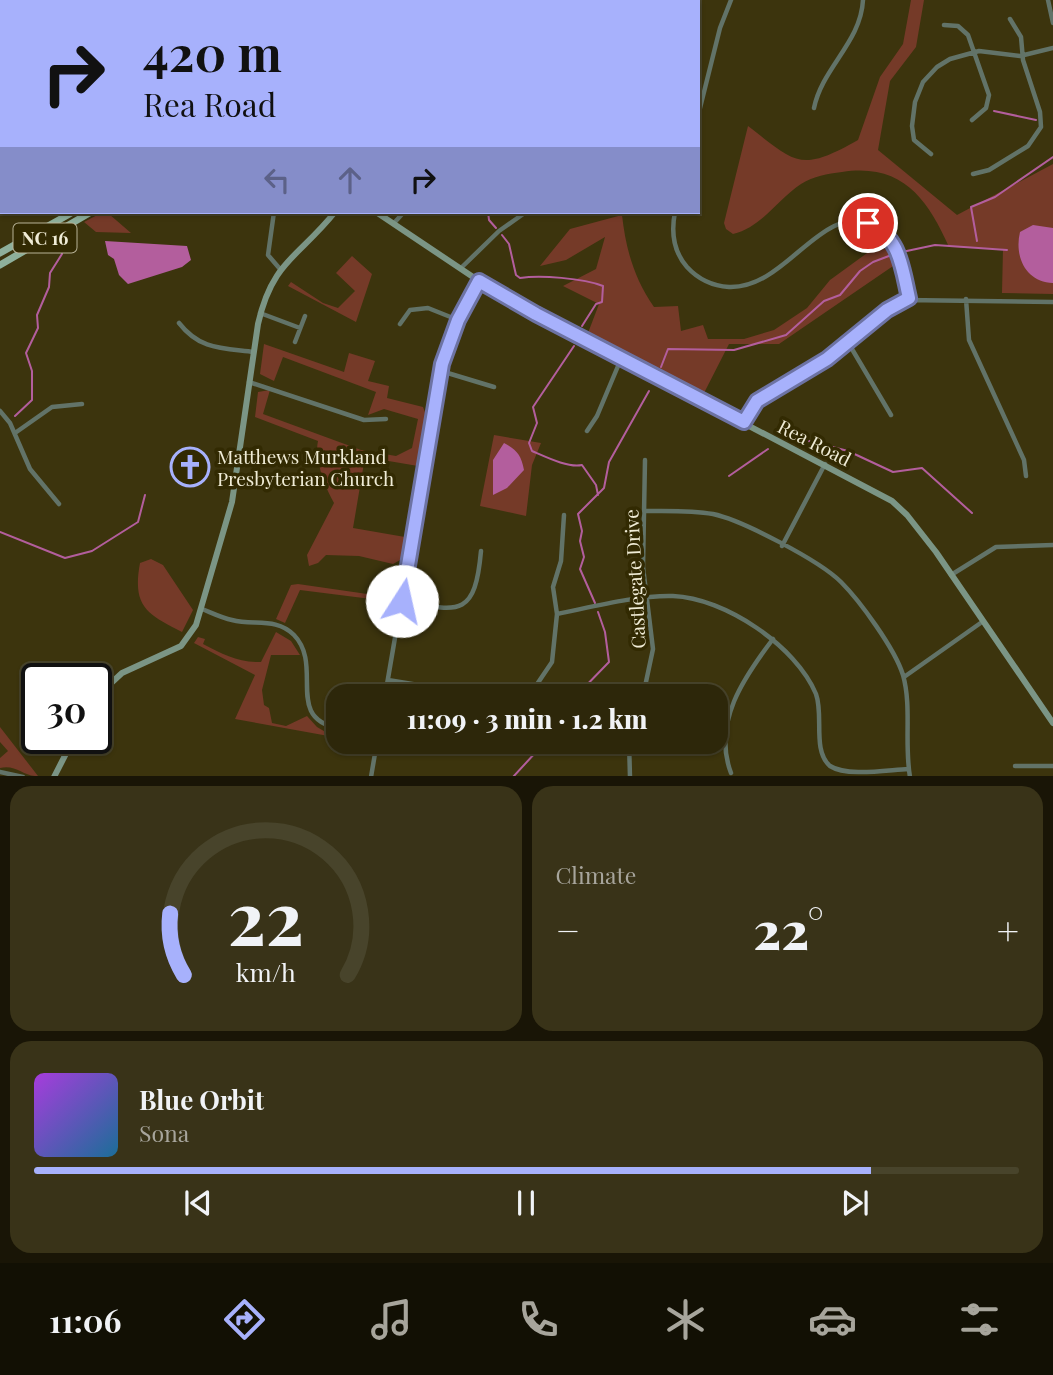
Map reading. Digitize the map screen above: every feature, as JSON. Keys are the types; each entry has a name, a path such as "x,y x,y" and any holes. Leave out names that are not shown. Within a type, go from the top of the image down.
{"main road":[{"name":"NC 16","path":"0,253 69,214"},
{"name":"NC 16","path":"0,265 88,214"},
{"path":"112,682 122,673 181,646 190,635 202,610 226,527 260,313 280,269 333,214"},
{"name":"Rea Road","path":"379,214 479,281 811,460 825,464 880,494 902,510 951,575 1053,723"},
{"path":"54,776 66,754"}],"street":[{"path":"700,108 720,27 731,0"},
{"path":"814,108 821,87 855,32 863,0"},
{"path":"1048,0 1053,23"},
{"path":"974,174 989,170 1028,146 1040,131 1040,112 1022,56 1020,34 1010,19"},
{"path":"944,25 964,31 989,101 986,108 972,120"},
{"path":"931,154 916,142 912,134 913,112 923,82 946,61 988,50 1022,56 1053,48"},
{"path":"274,214 268,255 280,269"},
{"path":"394,223 402,214"},
{"path":"461,268 499,231 523,214"},
{"path":"675,214 674,240 682,260 701,278 724,286 752,284 772,275 838,223 868,223 881,230 895,246 909,298"},
{"path":"387,684 441,371 458,320 479,281"},
{"path":"744,422 757,401 849,344 887,310 909,298 1053,302"},
{"path":"967,299 967,333 1024,460 1026,475"},
{"path":"400,324 407,312 428,307 458,320"},
{"path":"260,313 300,328"},
{"path":"295,342 305,316"},
{"path":"179,323 190,337 202,344 254,352"},
{"path":"849,344 891,415"},
{"path":"587,431 597,416 621,359"},
{"path":"441,371 494,387"},
{"path":"250,382 364,420 386,419"},
{"path":"15,433 52,407 67,403 82,404"},
{"path":"0,411 15,433 30,469 59,504"},
{"name":"Castlegate Drive","path":"645,460 643,567 653,649 646,684"},
{"path":"782,546 825,464"},
{"path":"644,511 714,514 818,565 842,583 889,649 904,677 910,776"},
{"path":"538,684 551,668 557,614 553,587 561,561 564,515"},
{"path":"951,575 996,547 1053,545"},
{"path":"402,601 449,609 464,604 477,588 481,551"},
{"path":"557,614 670,596 700,601 773,639 787,652 812,686 820,707 822,752 830,766 847,772 908,769"},
{"path":"202,610 234,621 267,621 292,633 304,647 309,661 305,695 311,711 318,720 326,723"},
{"path":"904,677 982,622"},
{"path":"731,774 726,754 733,699 741,682 773,639"},
{"path":"388,680 409,684"},
{"path":"371,776 375,754"},
{"path":"629,754 630,776"},
{"path":"1015,766 1053,766"},
{"path":"0,772 23,776"}],"shaded area":[{"path":"911,0 924,0 916,47 890,81 878,150 957,215 1053,164 1053,294 1002,293 1003,249 949,247 941,229 921,199 910,188 881,173 863,171 816,177 792,190 752,225 733,234 726,229 724,223 748,126 777,148 799,159 823,157 858,140 880,77 903,44"},
{"path":"99,214 109,214 131,233 96,232 84,222"},
{"path":"622,215 632,263 654,307 678,306 681,331 703,325 708,339 744,339 774,330 807,308 830,280 874,248 891,250 896,264 779,344 729,344 704,393 588,333 599,304 563,286 596,269 605,237 566,260 540,266 570,229"},
{"path":"1033,225 1053,228 1053,283 1044,282 1029,273 1021,259 1020,232"},
{"path":"105,241 187,246 191,260 182,267 128,284 119,275 114,259 108,255"},
{"path":"352,256 372,274 356,322 288,286 291,282 323,303 338,308 355,291 336,273"},
{"path":"264,344 344,372 349,353 375,361 368,381 389,386 387,398 423,407 426,415 418,466 365,457 353,528 405,537 402,559 393,564 359,556 326,555 318,563 309,566 307,555 334,503 319,464 318,441 255,417 258,392 270,390 263,414 361,450 396,456 412,448 418,419 384,409 368,415 376,392 283,357 274,381 260,374"},
{"path":"494,435 541,443 532,465 526,516 480,506"},
{"path":"504,443 518,454 524,470 507,488 493,495 493,460"},
{"path":"151,559 163,565 193,610 182,632 151,614 141,599 138,590 140,563"},
{"path":"291,585 395,598 395,602 300,590 285,623 276,619"},
{"path":"276,632 291,641 300,655 271,655 262,690 264,705 269,708 272,723 286,726 307,716 326,732 326,736 235,719 255,675 194,643 198,637 205,639 203,644 231,657 261,662"},
{"path":"0,727 38,776 11,768 0,768 0,758 8,751 0,742"}],"waterway":[{"path":"994,111 1036,120"},
{"path":"977,241 971,207 995,197 1053,157"},
{"path":"488,214 489,220 496,228"},
{"path":"502,235 509,244 516,275 520,278 562,278 603,286 602,302 596,304 582,326"},
{"path":"15,416 32,400 32,371 26,353 38,328 37,315 49,287 50,273 62,254 61,242"},
{"path":"902,252 935,245 1007,250"},
{"path":"661,367 668,349 734,350 786,335 824,301 840,295 860,271 873,262 894,254"},
{"path":"574,346 533,407 537,423 529,443 532,451 550,459 570,465 582,465 596,485 598,495"},
{"path":"595,603 580,569 584,557 578,514 604,488 609,462 649,391"},
{"path":"805,440 848,451 893,472 922,468 972,513"},
{"path":"729,476 768,449"},
{"path":"0,532 65,558 92,551 138,522 145,495"},
{"path":"588,684 609,662 605,632 598,612"},
{"path":"514,776 534,754"}],"place":[{"name":"Matthews Murkland Presbyterian Church","path":"190,467"}],"route":[{"path":"402,601 442,364 458,320 479,281 536,314 744,422 762,397 844,348 887,310 909,298 898,251 888,235 868,223"}]}
